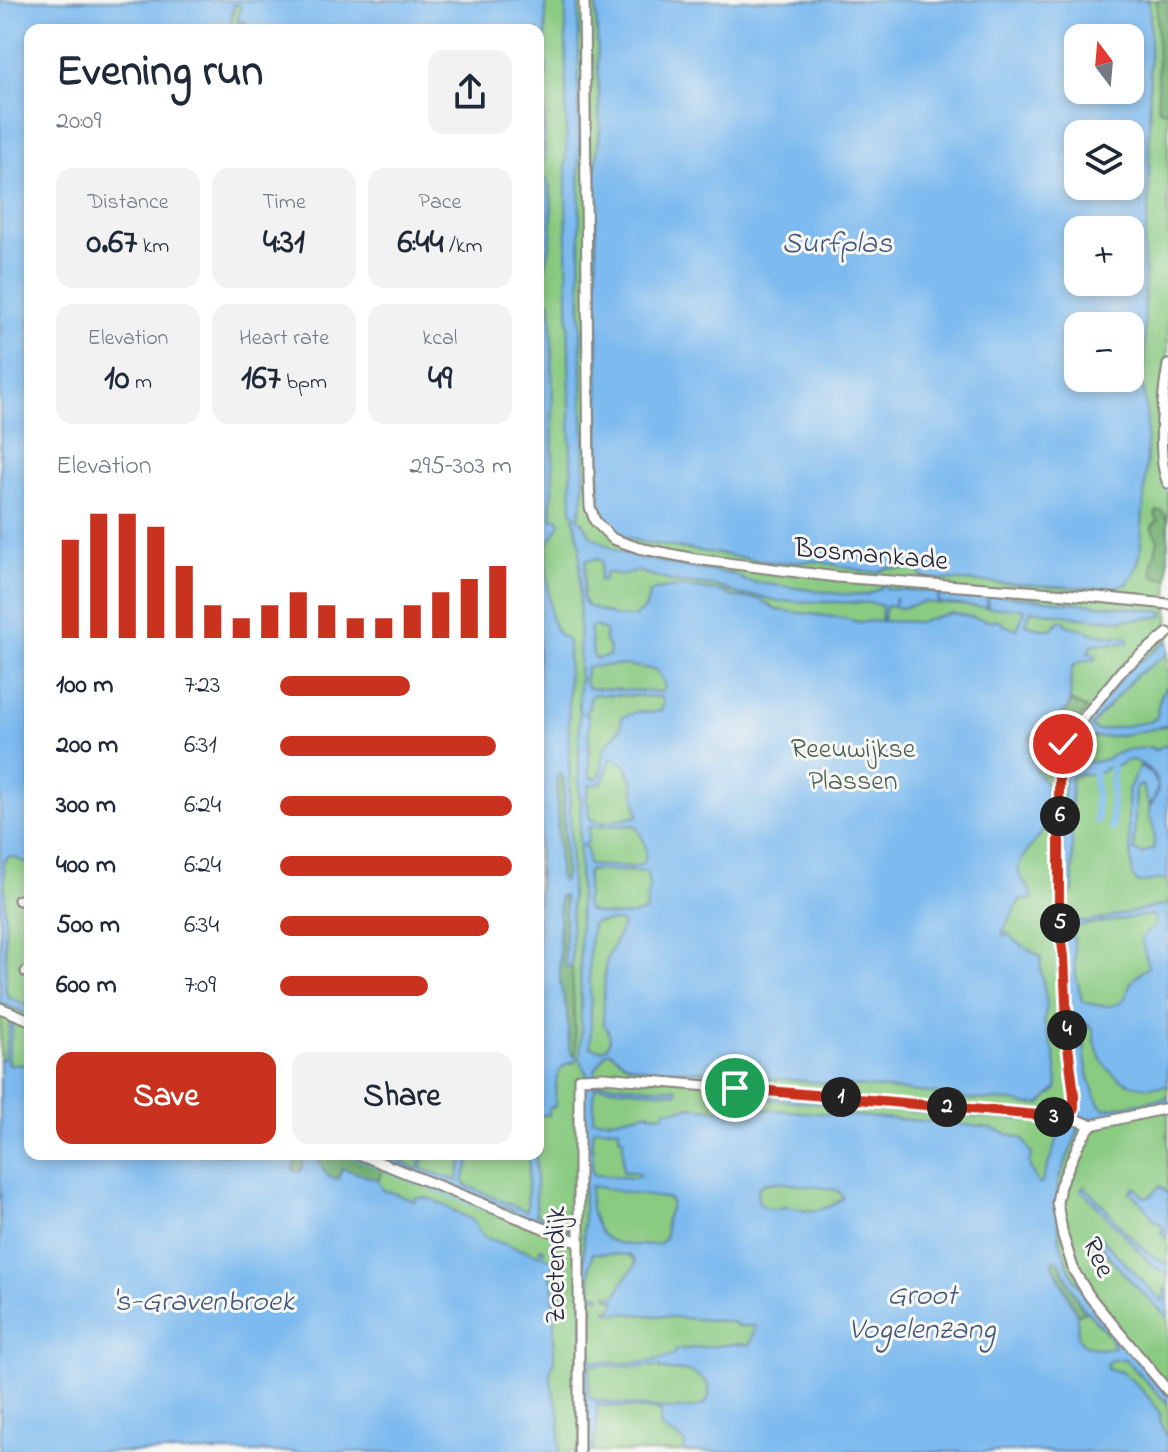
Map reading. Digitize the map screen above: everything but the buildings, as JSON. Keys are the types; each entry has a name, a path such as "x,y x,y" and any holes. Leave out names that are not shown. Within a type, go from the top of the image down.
{"street":[{"name":"Bosmankade","path":"584,0 590,507 600,528 620,543 695,559 863,579 1168,604"},
{"path":"1168,365 1163,401 1163,464 1168,483"},
{"path":"1168,633 1122,670 1063,744 1059,755 1059,919 1074,1107 1081,1121 1168,1108"},
{"path":"0,1008 24,1018"},
{"name":"Zoetendijk","path":"579,1452 578,1242 587,1077 1081,1121"},
{"name":"Ree","path":"1081,1121 1079,1143 1060,1186 1057,1203 1074,1271 1090,1297 1168,1391"},
{"path":"374,1160 578,1242"}],"green space":[{"name":"Reeuwijkse Plassen","path":"0,0 1168,0 1168,1452 0,1452"},
{"path":"1157,0 1168,0 1168,112 1158,107"},
{"path":"1157,511 1162,511 1168,520 1168,579 1153,575 1152,565 1158,540 1152,526 1158,520 1155,515"},
{"path":"1070,701 1087,709 1064,739 1053,719 1067,709"},
{"path":"558,774 562,774 564,783 565,873 562,882 559,876"},
{"path":"564,896 565,966 572,967 576,1055 569,1048 560,983 559,897"},
{"path":"295,1160 304,1160 301,1172 292,1170"},
{"path":"308,1160 361,1160 384,1169 378,1180 357,1175 338,1180 328,1177"},
{"path":"1056,1259 1086,1311 1077,1315 1052,1263"}],"water":[{"path":"0,0 545,0 547,64 544,97 544,24 245,24 242,21 237,24 241,7 236,4 230,24 24,24 24,862 12,856 4,861 6,992 9,998 24,1004 24,1013 0,1003"},
{"name":"Groot Vogelenzang","path":"566,0 579,0 585,472 578,518 591,536 618,552 674,565 736,575 745,581 841,594 866,595 884,584 887,589 973,593 1163,611 1163,616 1147,619 1114,620 1031,610 1026,624 1051,629 1059,621 1066,621 1066,625 1092,633 1128,638 1128,643 1093,644 1088,653 1097,656 1095,660 1083,661 1072,668 1068,709 1049,723 1043,732 1030,736 1034,744 1036,770 1045,783 1048,811 1046,830 1027,852 1018,870 1033,899 1020,900 1003,932 1004,936 1007,933 1041,957 1047,1004 1044,1023 1054,1052 1058,1082 1057,1089 1041,1104 964,1099 960,1096 767,1079 725,1072 654,1069 630,1065 609,1051 595,1069 597,1083 677,1089 677,1093 595,1086 593,1119 612,1120 650,1112 664,1115 665,1109 688,1107 741,1111 761,1109 990,1128 1023,1139 1032,1155 1029,1162 1031,1169 1038,1184 1041,1184 1062,1126 1044,1121 735,1096 735,1092 1048,1120 1070,1126 1077,1123 1078,1100 1062,912 1063,761 1066,746 1129,669 1168,639 1168,654 1135,676 1091,726 1097,731 1152,721 1157,717 1160,700 1168,685 1168,725 1124,734 1080,738 1073,745 1070,755 1071,762 1094,762 1126,750 1152,747 1158,750 1168,745 1168,881 1138,883 1133,877 1128,790 1140,766 1151,773 1158,785 1151,771 1128,760 1101,772 1071,777 1073,891 1068,895 1070,920 1088,922 1168,904 1168,1086 1139,1086 1116,1076 1100,1057 1093,1029 1088,1024 1085,1056 1094,1093 1105,1109 1168,1098 1168,1105 1105,1119 1083,1119 1058,1181 1059,1237 1075,1280 1168,1396 1168,1404 1125,1359 1112,1360 1107,1363 1107,1369 1121,1372 1149,1398 1161,1415 1159,1419 1168,1439 1168,1452 684,1452 685,1443 660,1426 661,1411 597,1405 593,1452 582,1452 583,1150 587,1148 582,1143 582,1100 588,1074 580,1060 580,545 572,511","holes":["598,559 602,562 599,580 603,581 606,572 622,575 637,571 673,582 715,586 741,595 779,601 872,603 882,606 881,621 858,622 776,610 760,599 677,587 650,593 645,609 633,617 617,617 587,606 583,598 586,560","924,602 1025,610 1017,629 995,619 990,621 952,613 922,622 883,621 886,606 902,608","595,626 605,631 605,642 610,649 609,656 596,659 590,629","619,665 656,670 663,680 664,691 588,688 584,681 587,667","593,694 661,697 664,702 661,711 640,711 622,717 620,729 604,748 600,776 597,778 591,778 589,772 589,716 585,715 589,709","611,758 626,765 633,782 638,816 607,823 593,821 585,800 589,785 602,783","1142,785 1149,805 1158,786 1149,810 1154,832 1153,849 1143,854 1134,850 1136,787","635,825 646,850 645,860 642,865 631,867 588,865 584,843 588,843 589,827","590,870 647,872 646,911 609,916 587,910 587,873","1154,916 1155,926 1141,938 1148,967 1130,984 1125,998 1111,1006 1082,1001 1076,975 1073,927","621,922 623,926 605,969 603,1023 610,1039 602,1050 590,1047 589,956 592,924","619,1129 619,1137 623,1138 623,1172 635,1172 640,1176 595,1175 592,1171 593,1130","777,1182 834,1189 843,1197 819,1210 772,1209 759,1203 757,1192 763,1184","591,1186 667,1198 672,1203 666,1219 665,1238 659,1244 614,1242 601,1232 590,1201","593,1253 629,1255 635,1266 616,1296 607,1295 616,1301 608,1312 755,1326 750,1345 676,1350 673,1356 639,1363 591,1361 588,1312 593,1311 592,1297 600,1297 591,1293","1056,1259 1079,1302 1107,1334 1114,1347 1099,1349 1083,1344 1078,1337 1077,1315 1052,1263","590,1365 660,1366 661,1369 692,1372 707,1382 709,1388 706,1403 694,1408 667,1409 594,1400 588,1395"]},
{"name":"Surfplas","path":"596,0 1148,0 1149,207 1144,246 1145,361 1144,372 1144,312 1064,312 1064,392 1144,392 1147,457 1140,555 1127,584 1092,588 927,579 917,570 887,568 869,572 816,561 778,563 642,542 614,529 605,518 600,501 595,176 600,129"},
{"path":"544,177 552,205 550,244 544,272"},
{"path":"544,297 545,301 550,301 552,318 551,505 553,519 558,518 560,524 548,544 546,563 551,620 559,635 568,641 572,967 565,966 565,900 561,896 560,983 567,1012 569,1048 576,1055 576,1062 563,1067 557,1077 555,1106 549,1108 549,1115 544,1115","holes":["558,774 562,774 565,873 562,882 559,876"]},
{"name":"'s-Gravenbroek","path":"11,1019 14,1020 7,1063 24,1065 24,1160 296,1160 293,1170 301,1172 303,1160 318,1160 328,1177 338,1179 342,1168 378,1180 383,1190 414,1201 416,1197 432,1199 472,1220 485,1239 538,1255 541,1248 544,1249 543,1256 554,1261 550,1279 554,1279 554,1361 551,1373 560,1417 559,1452 0,1452 0,1059 4,1059"},
{"path":"382,1160 397,1160 416,1169 420,1160 423,1160 421,1169 457,1181 462,1160 470,1160 463,1181 467,1186 525,1211 529,1160 536,1160 536,1214 569,1228 563,1233"},
{"path":"1084,1186 1138,1244 1164,1264 1168,1260 1168,1275 1153,1266 1081,1189"},
{"path":"1160,1186 1168,1194 1168,1241 1161,1232 1164,1229 1130,1191 1135,1187 1144,1197 1149,1197"},
{"path":"1098,1235 1162,1301 1168,1286 1168,1318 1120,1270 1096,1237"}],"waterway":[{"path":"1161,480 1168,491"},
{"path":"1112,767 1112,828"},
{"path":"1095,774 1097,821"},
{"path":"1056,934 1063,1044"},
{"path":"361,1160 419,1184"},
{"path":"424,1186 509,1219"}],"ferry route":[{"path":"894,607 896,589"},
{"path":"938,603 939,591"},
{"path":"987,608 988,595"}],"route":[{"path":"735,1088 1071,1118 1074,1095 1059,919 1059,755 1063,744"}]}
